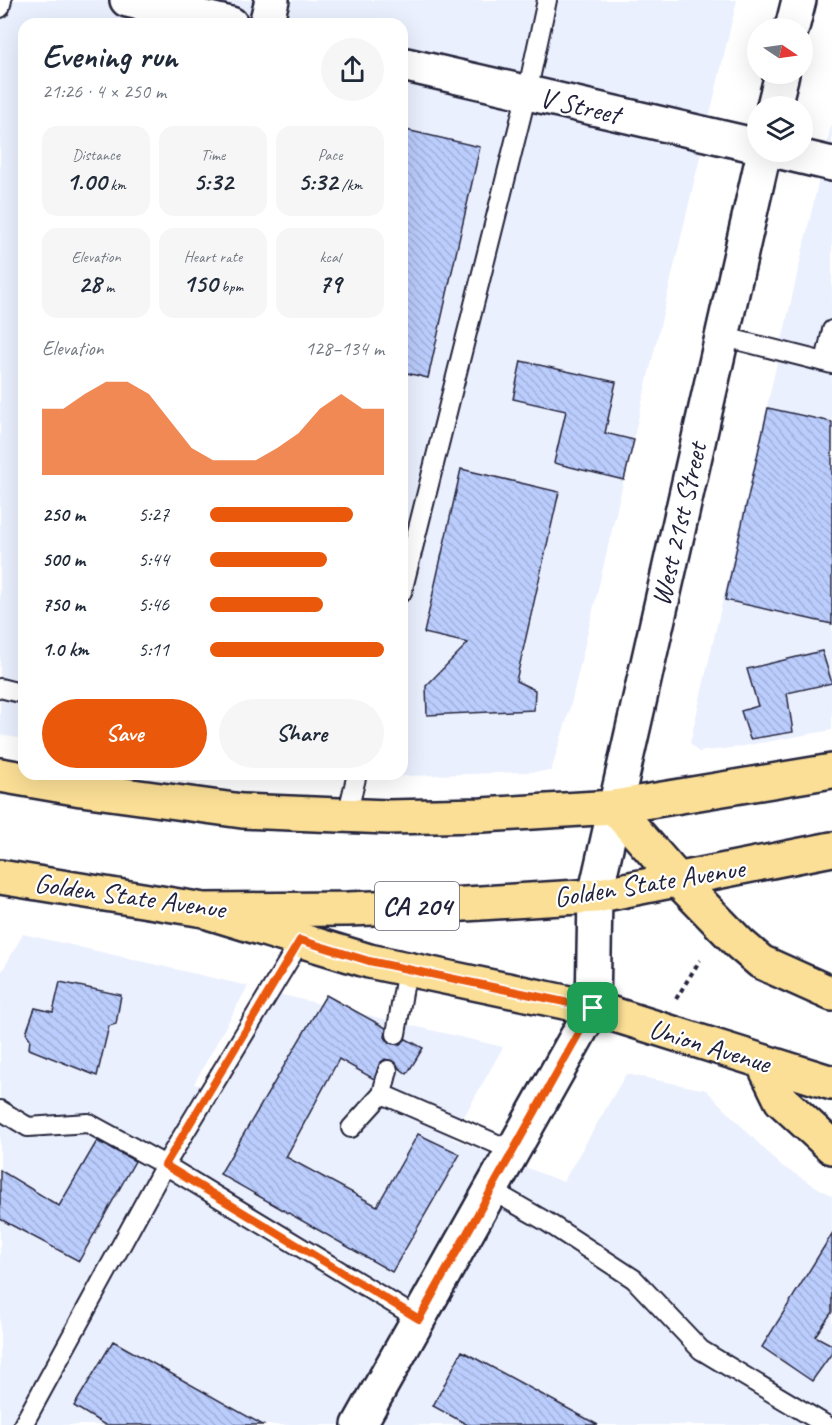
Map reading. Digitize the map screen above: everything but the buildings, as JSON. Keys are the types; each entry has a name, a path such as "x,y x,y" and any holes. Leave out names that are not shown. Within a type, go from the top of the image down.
{"main road":[{"path":"83,781 242,811 388,817 482,815 614,807 832,771"},
{"path":"0,775 18,776"},
{"path":"614,807 678,880 740,944 761,962 832,994"},
{"name":"Golden State Avenue","path":"0,877 204,910 381,908 595,896 832,849"},
{"name":"Union Avenue","path":"204,910 369,961 593,1008 832,1083"},
{"path":"762,1060 781,1100 832,1148"}],"street":[{"path":"268,18 272,0"},
{"path":"794,18 799,0"},
{"path":"139,1 207,18"},
{"name":"V Street","path":"408,65 747,143"},
{"path":"813,160 832,164"},
{"name":"West 21st Street","path":"593,1008 595,896 762,162"},
{"path":"359,1425 593,1008"}],"lane":[{"path":"0,8 2,0"},
{"path":"408,568 527,93 547,0"},
{"path":"721,336 828,363 832,330"},
{"path":"0,688 18,692"},
{"path":"346,815 355,780"},
{"path":"23,1425 165,1165 300,940"},
{"path":"396,1034 407,969"},
{"path":"351,1128 382,1094 388,1070"},
{"path":"382,1094 513,1151"},
{"path":"0,1110 28,1127 88,1123 165,1165 419,1319"},
{"path":"491,1190 547,1222 634,1279 701,1350 825,1425"}],"path":[{"path":"676,999 700,960"}],"shaded area":[{"path":"0,0 737,0 569,712 551,771 408,776 408,18 18,18 18,738 0,735"},
{"path":"832,122 832,730 698,752 690,743"},
{"path":"23,934 248,986 194,1084 224,1090 278,994 503,1047 452,1138 563,1182 626,1074 706,1090 780,1165 832,1196 832,1425 0,1425 0,975"}],"route":[{"path":"300,940 369,961 593,1008 419,1319 165,1165 300,940"}]}
